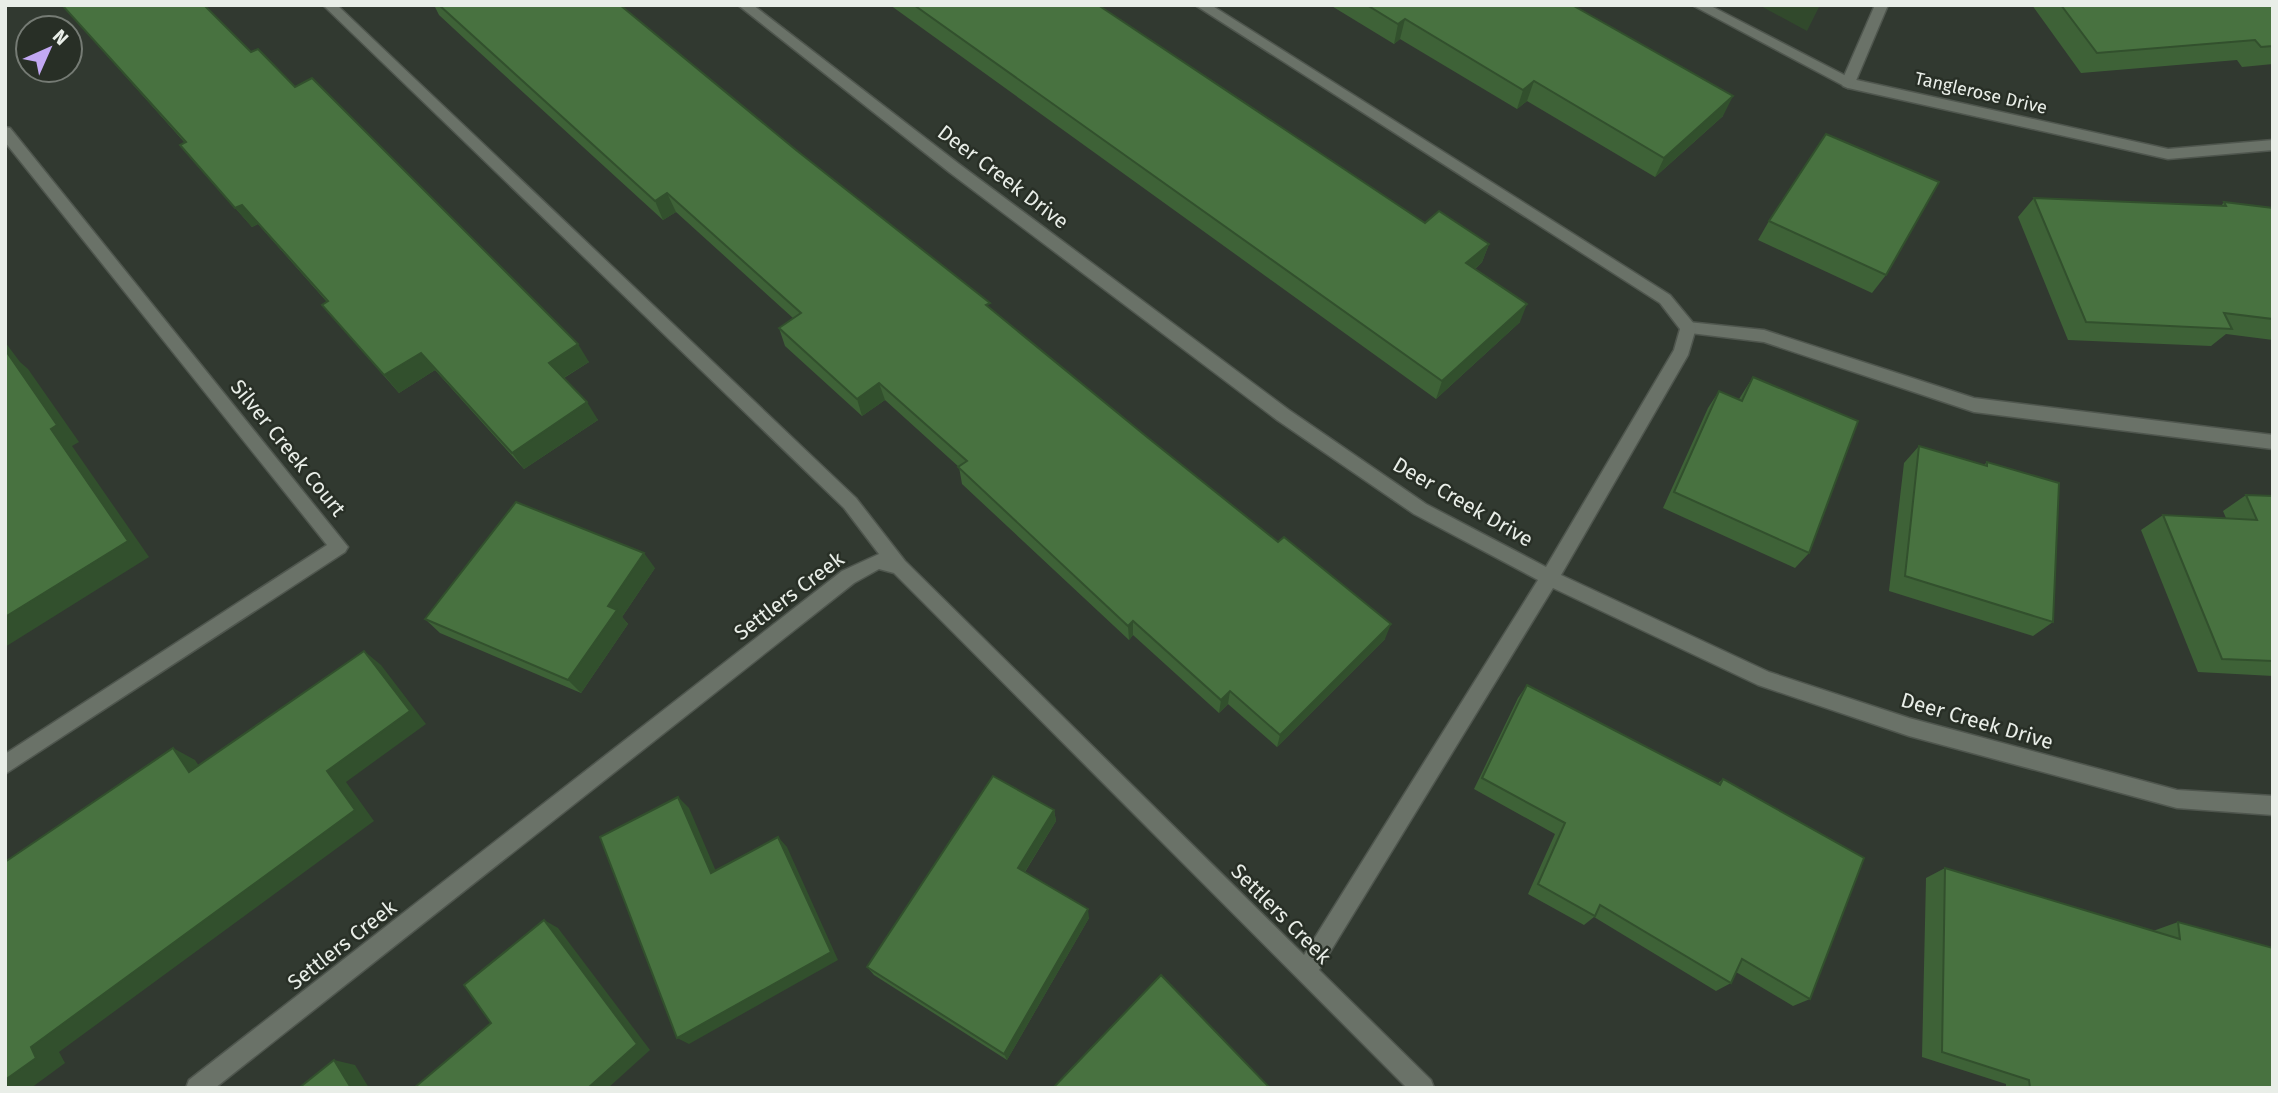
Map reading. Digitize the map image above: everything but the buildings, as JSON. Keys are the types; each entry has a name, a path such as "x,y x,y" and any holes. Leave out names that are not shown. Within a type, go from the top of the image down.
{"street":[{"path":"329,5 850,503 899,566"},
{"name":"Deer Creek Drive","path":"744,5 954,168 1283,415 1420,509 1550,578 1765,679 1909,727 2177,799 2273,806"},
{"path":"1200,5 1665,299 1688,328 1764,336 1974,405 2273,442"},
{"name":"Tanglerose Drive","path":"1698,5 1848,83 2168,154 2273,145"},
{"path":"1848,83 1882,5"},
{"name":"Silver Creek Court","path":"5,132 338,547 5,765"},
{"path":"1306,971 1550,578 1682,351 1688,328"},
{"name":"Settlers Creek","path":"197,1088 848,577 877,561 899,566 1423,1088"}],"green space":[{"path":"1759,5 1820,5 1807,31"}]}
